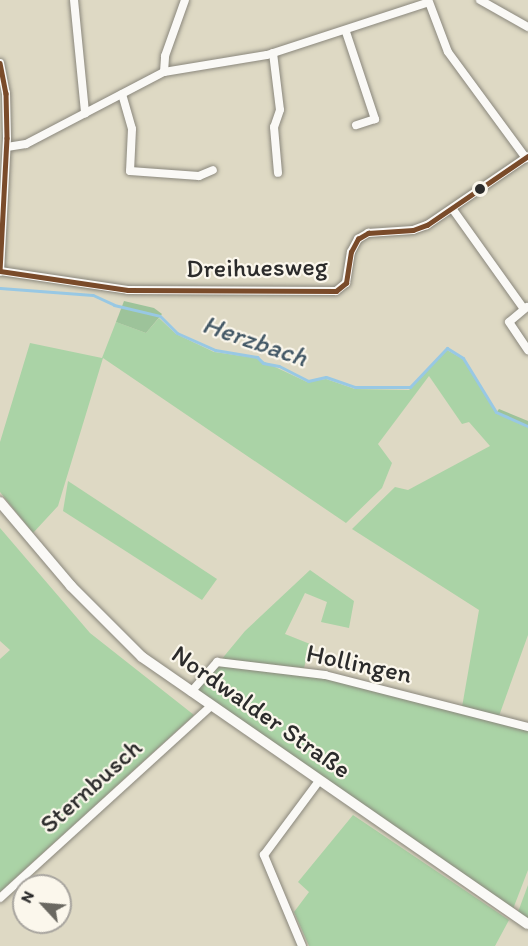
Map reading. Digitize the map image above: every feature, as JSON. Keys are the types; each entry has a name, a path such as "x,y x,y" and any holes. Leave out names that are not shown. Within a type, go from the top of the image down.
{"main road":[{"name":"Nordwalder Straße","path":"0,502 99,616 142,657 528,924"}],"street":[{"path":"74,0 85,113"},
{"path":"164,72 165,56 185,0"},
{"path":"480,0 528,27"},
{"path":"7,147 26,144 164,72 273,53 346,32 429,2 448,52 527,157"},
{"path":"346,32 375,119 356,125"},
{"path":"273,53 280,110 274,127 278,173"},
{"path":"0,63 6,93 7,147 0,271"},
{"path":"122,94 132,129 129,171 199,176 213,170"},
{"name":"Dreihuesweg","path":"0,271 128,290 336,291 346,283 351,252 358,239 369,233 412,231 454,211 527,157"},
{"path":"454,211 526,308 509,322 528,350"},
{"name":"Hollingen","path":"190,692 217,662 325,675 528,727"},
{"name":"Sternbusch","path":"0,898 211,706"},
{"path":"302,946 264,855 319,781"}],"green space":[{"path":"124,301 154,308 162,314 146,333 116,322"},
{"path":"159,318 176,334 214,352 256,358 307,382 326,379 355,389 409,390 447,350 463,359 496,413 528,428 528,635 499,716 462,707 479,610 352,529 395,487 408,490 490,446 469,422 462,424 429,376 378,444 392,463 382,488 346,523 103,358 58,506 33,533 0,492 0,442 30,343 102,358 116,322 146,333"},
{"path":"499,409 528,421 528,428 496,413"},
{"path":"68,481 217,579 202,600 63,511"},
{"path":"0,528 90,633 194,715 20,874 12,874 12,881 0,892 0,659 10,650 0,641"},
{"path":"310,570 354,601 349,628 321,622 327,602 305,593 285,634 310,644 304,668 221,660 245,631"},
{"path":"218,666 326,678 528,729 528,870 513,909 197,690"},
{"path":"353,815 509,920 495,946 309,946 294,912 309,892 298,882"},
{"path":"528,885 528,919 518,912"}],"waterway":[{"name":"Herzbach","path":"0,288 93,295 114,305 160,316 177,333 215,350 257,357 263,363 279,366 308,381 326,377 355,387 410,387 447,348 463,358 496,412 528,426"}],"transit line":[{"path":"0,63 6,93 7,138 0,271"},
{"path":"0,271 128,290 336,291 346,283 351,252 358,239 368,233 413,230 427,225 528,156"}]}
